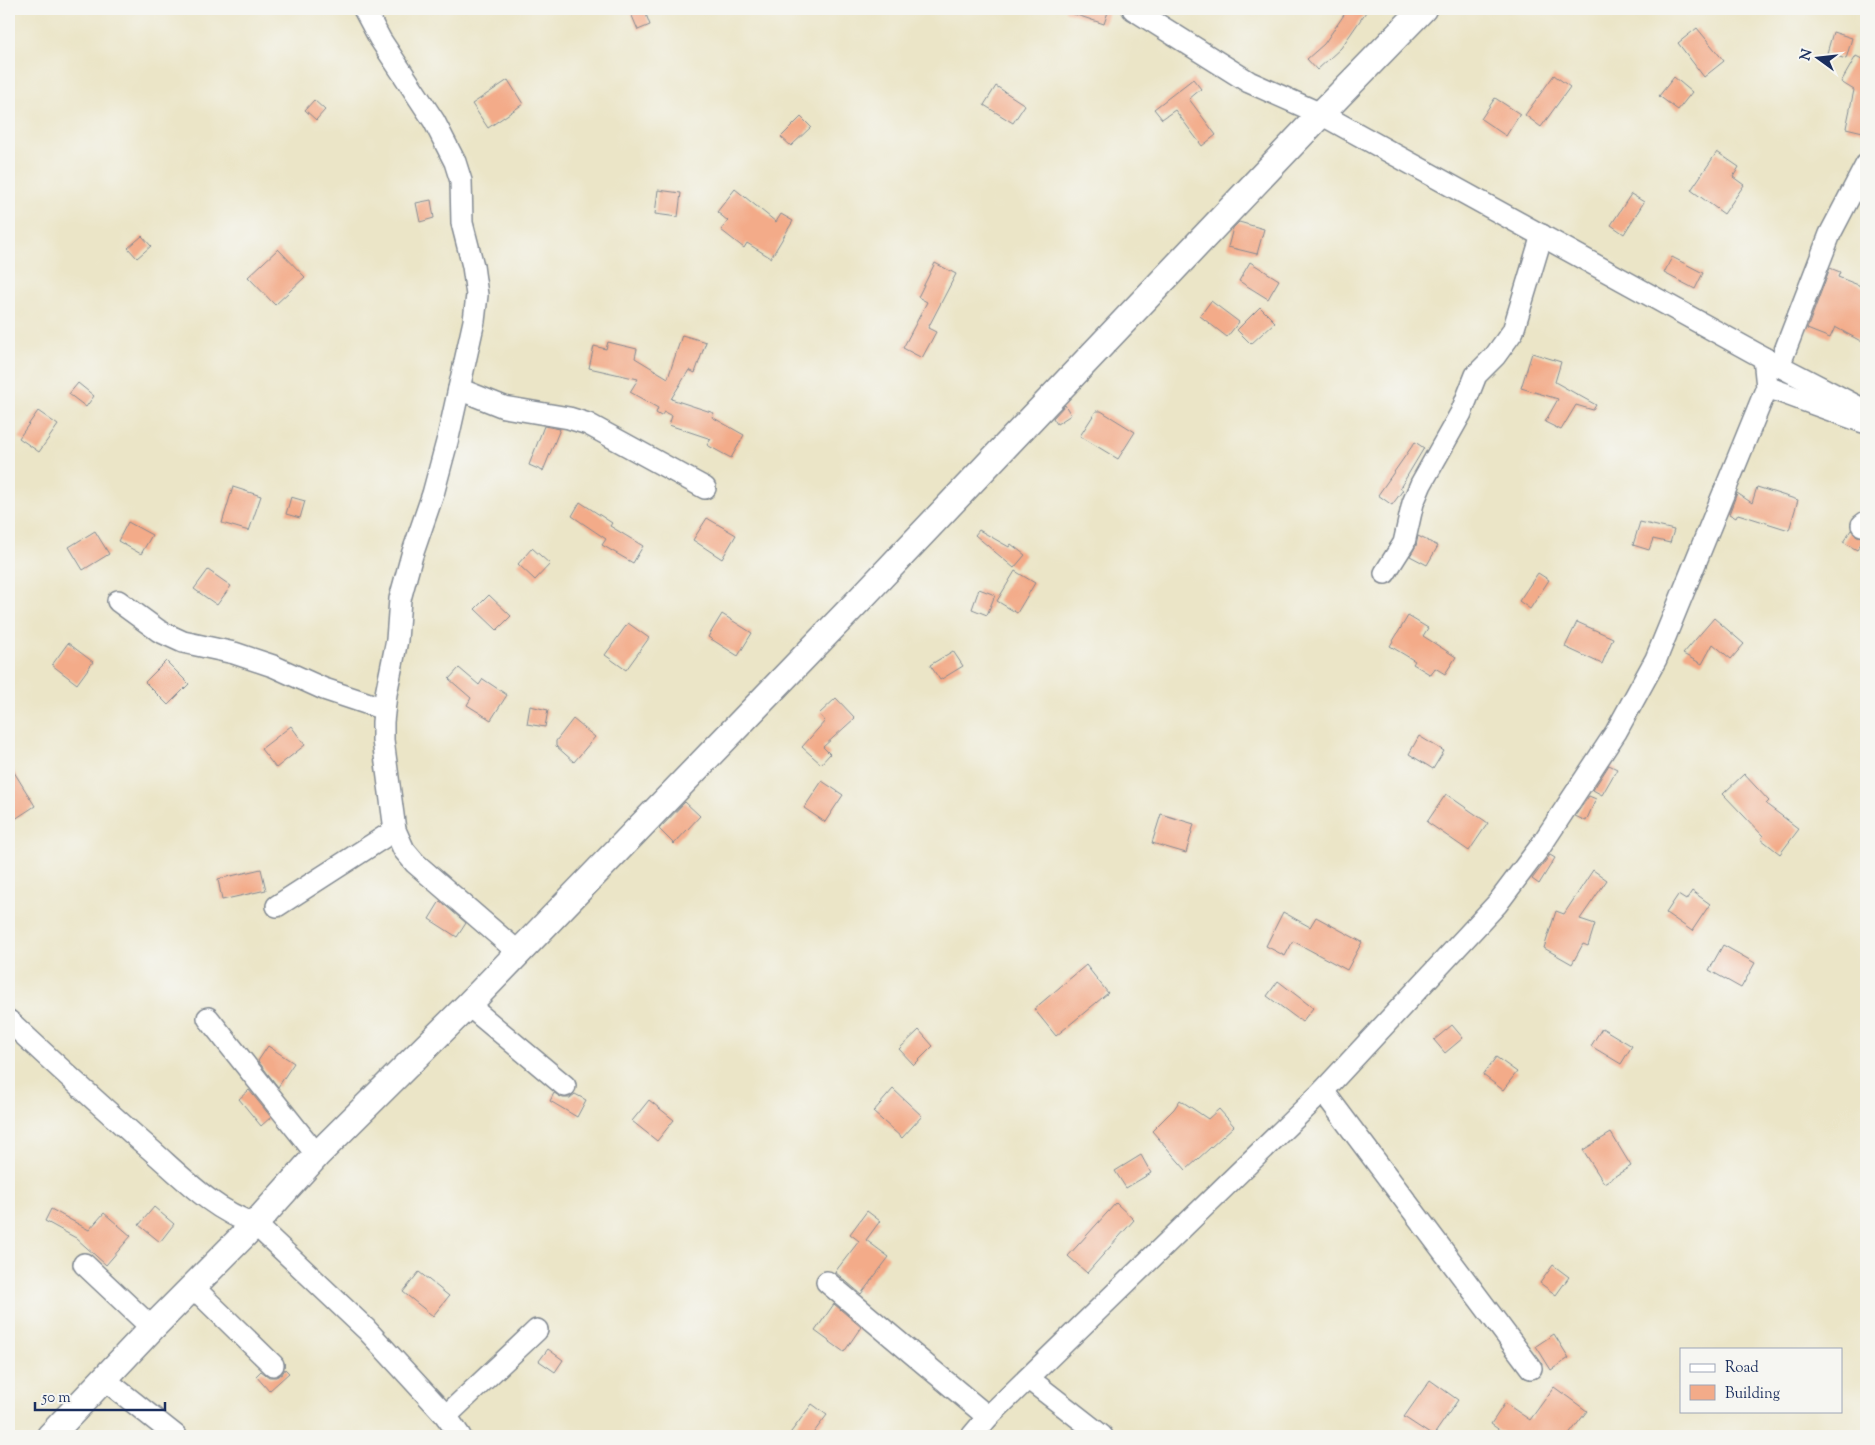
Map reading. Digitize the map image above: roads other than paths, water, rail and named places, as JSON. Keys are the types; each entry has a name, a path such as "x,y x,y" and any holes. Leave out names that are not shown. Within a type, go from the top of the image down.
{"street":[{"path":"364,9 380,39 434,121 455,162 461,181 462,223 473,266 477,295 474,321 434,494 412,555 400,599 398,640 384,709 383,740 394,830 404,850 415,863 518,952"},
{"path":"1133,9 1249,82 1321,114 1771,362 1866,411"},
{"path":"50,1436 152,1328 255,1224 317,1155 468,1005 866,594 1423,9"},
{"path":"972,1436 988,1417 1323,1091 1497,904 1540,846 1616,732 1656,659 1766,387 1771,362 1830,234 1866,165"},
{"path":"1384,573 1404,542 1413,503 1421,484 1461,413 1476,375 1495,356 1513,331 1542,235"},
{"path":"1766,387 1866,423"},
{"path":"459,389 504,407 569,418 588,424 705,488"},
{"path":"118,601 159,631 183,642 234,653 273,666 324,689 384,709"},
{"path":"277,906 394,830"},
{"path":"468,1005 564,1086"},
{"path":"208,1018 317,1155"},
{"path":"9,1021 84,1091 203,1195 233,1215 255,1224 366,1329 446,1416 459,1436"},
{"path":"1323,1091 1531,1368"},
{"path":"84,1264 152,1328"},
{"path":"827,1282 988,1417"},
{"path":"193,1287 273,1365"},
{"path":"446,1416 537,1330"},
{"path":"104,1379 176,1436"},
{"path":"1029,1379 1102,1436"}]}
